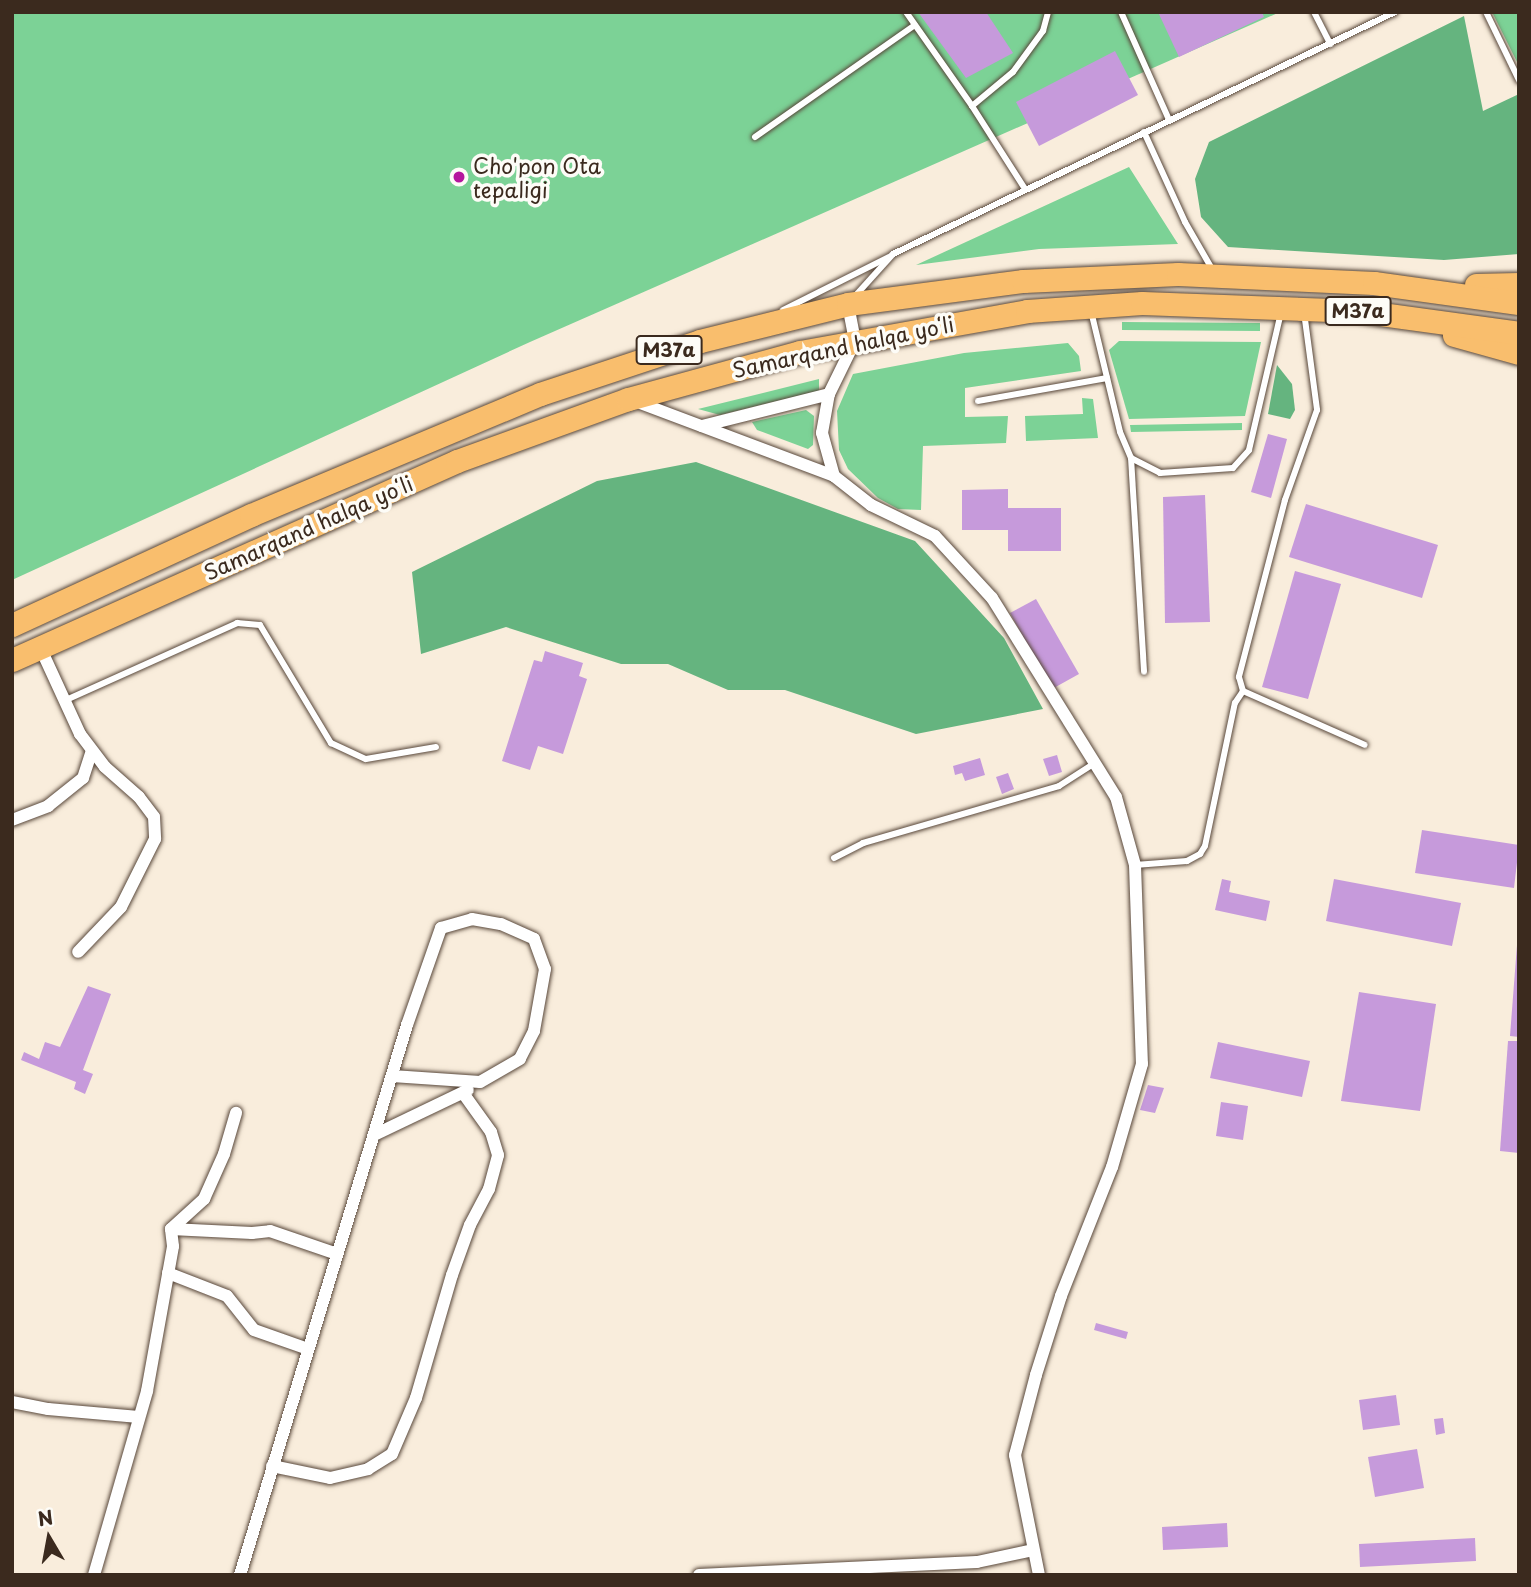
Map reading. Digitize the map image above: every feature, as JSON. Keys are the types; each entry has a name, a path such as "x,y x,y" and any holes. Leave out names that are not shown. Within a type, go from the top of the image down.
{"highway":[{"name":"Samarqand halqa yoʻli","path":"12,625 251,515 491,414 590,376 749,327 848,304 1046,279 1214,274 1374,283 1519,303"},
{"path":"1374,283 1519,284"},
{"name":"Samarqand halqa yoʻli","path":"23,657 457,461 628,399 748,364 959,321 1090,306 1142,303 1293,307 1410,316 1519,333"},
{"name":"M37a","path":"1293,307 1433,330 1519,353"}],"street":[{"path":"834,477 822,433 829,394 855,341 848,304"},
{"path":"702,426 829,394"},
{"path":"628,399 834,477 871,505 935,536 992,598 1116,797 1135,866 1142,1064 1112,1167 1048,1335 1015,1455 1039,1575"},
{"path":"23,657 66,701 80,734 105,767 139,797 154,817 155,839 121,907 78,952"},
{"path":"12,820 48,806 83,778 92,751"},
{"path":"240,1575 272,1466 392,1076 441,928 472,919 501,924 534,939 545,970 534,1031 520,1059 463,1093 374,1135"},
{"path":"392,1076 480,1082"},
{"path":"272,1466 330,1478 368,1469 392,1454 416,1398 452,1275 470,1225 489,1189 498,1155 491,1132 463,1093"},
{"path":"171,1229 204,1199 224,1154 236,1113"},
{"path":"171,1229 252,1233 270,1231 337,1254"},
{"path":"94,1575 147,1391 173,1245 171,1229"},
{"path":"168,1273 228,1296 254,1330 308,1349"},
{"path":"12,1402 48,1409 139,1418"},
{"path":"699,1575 977,1562 1033,1550"}],"lane":[{"path":"906,12 972,106 1025,189"},
{"path":"972,106 1013,72 1042,31 1048,12"},
{"path":"1121,12 1168,120"},
{"path":"1314,12 1330,44"},
{"path":"749,327 1025,189 1395,12"},
{"path":"1486,12 1518,77"},
{"path":"755,137 915,25"},
{"path":"1143,132 1185,222 1214,274"},
{"path":"848,304 893,254"},
{"path":"1090,306 1120,432 1131,458 1144,672"},
{"path":"1131,458 1160,473 1233,468 1249,450 1293,307"},
{"path":"1135,866 1188,861 1200,855 1205,846 1235,703 1243,691 1239,677 1284,500 1317,410 1293,307"},
{"path":"978,401 1107,378"},
{"path":"66,701 237,623 260,625 331,743 366,759 436,747"},
{"path":"1243,691 1365,745"},
{"path":"834,858 863,843 1059,786 1095,763"}],"green space":[{"name":"Cho'pon Ota tepaligi","path":"12,12 1280,12 530,342 12,580"},
{"path":"1492,12 1519,12 1519,66"},
{"path":"1464,16 1483,111 1519,94 1519,254 1444,260 1228,247 1201,217 1195,179 1209,142"},
{"path":"1129,167 1178,244 1039,249 916,265"},
{"path":"1122,322 1260,323 1260,331 1122,330"},
{"path":"1119,341 1261,342 1245,416 1129,419 1109,350"},
{"path":"1068,343 1079,356 1081,371 965,388 965,417 1008,416 1006,443 923,446 921,510 898,509 878,498 848,469 839,450 837,411 853,374 964,353"},
{"path":"1277,365 1292,384 1295,410 1290,419 1268,414"},
{"path":"819,379 819,391 720,415 698,409"},
{"path":"1082,398 1093,399 1098,438 1026,441 1025,416 1083,414"},
{"path":"806,410 814,416 813,445 808,449 757,430 752,422"},
{"path":"1242,423 1242,430 1131,432 1130,425"},
{"path":"696,462 915,541 1004,638 1043,709 916,734 785,690 728,690 668,664 621,664 506,627 421,654 412,572 597,481"}],"building":[{"path":"918,12 986,12 1013,53 966,78"},
{"path":"1158,12 1262,12 1264,17 1179,57"},
{"path":"1115,51 1138,95 1039,146 1016,102"},
{"path":"1268,434 1287,439 1271,498 1251,492"},
{"path":"1008,489 1008,508 1061,508 1061,551 1008,551 1008,530 962,530 962,490"},
{"path":"1205,495 1210,622 1165,623 1163,497"},
{"path":"1306,504 1438,545 1422,598 1289,557"},
{"path":"1295,571 1341,584 1308,699 1262,687"},
{"path":"1036,599 1079,674 1052,689 1010,613"},
{"path":"545,651 583,663 579,676 587,679 563,754 538,746 530,770 502,761 534,660 542,662"},
{"path":"1057,755 1062,772 1049,776 1043,759"},
{"path":"980,758 985,775 965,781 962,773 955,775 953,766"},
{"path":"1008,773 1014,789 1002,794 996,777"},
{"path":"1422,830 1519,845 1514,888 1415,873"},
{"path":"1222,879 1231,881 1229,892 1270,901 1266,921 1215,910"},
{"path":"1334,879 1461,903 1452,946 1326,921"},
{"path":"1519,945 1519,1037 1510,1036"},
{"path":"88,986 111,994 83,1070 93,1074 85,1094 74,1089 76,1082 21,1060 24,1052 39,1059 45,1042 60,1047"},
{"path":"1359,992 1436,1004 1420,1111 1341,1101"},
{"path":"1508,1041 1519,1041 1519,1153 1500,1151"},
{"path":"1218,1042 1310,1061 1302,1097 1210,1078"},
{"path":"1148,1085 1164,1088 1155,1113 1140,1110"},
{"path":"1221,1102 1248,1106 1243,1140 1216,1136"},
{"path":"1096,1323 1128,1332 1126,1339 1094,1330"},
{"path":"1396,1395 1400,1425 1363,1430 1359,1400"},
{"path":"1443,1418 1445,1433 1436,1435 1434,1419"},
{"path":"1417,1449 1424,1488 1375,1497 1368,1457"},
{"path":"1227,1523 1228,1547 1163,1550 1162,1527"},
{"path":"1475,1538 1476,1561 1360,1567 1359,1544"}],"place":[{"name":"Cho'pon Ota tepaligi","path":"459,177"}]}
